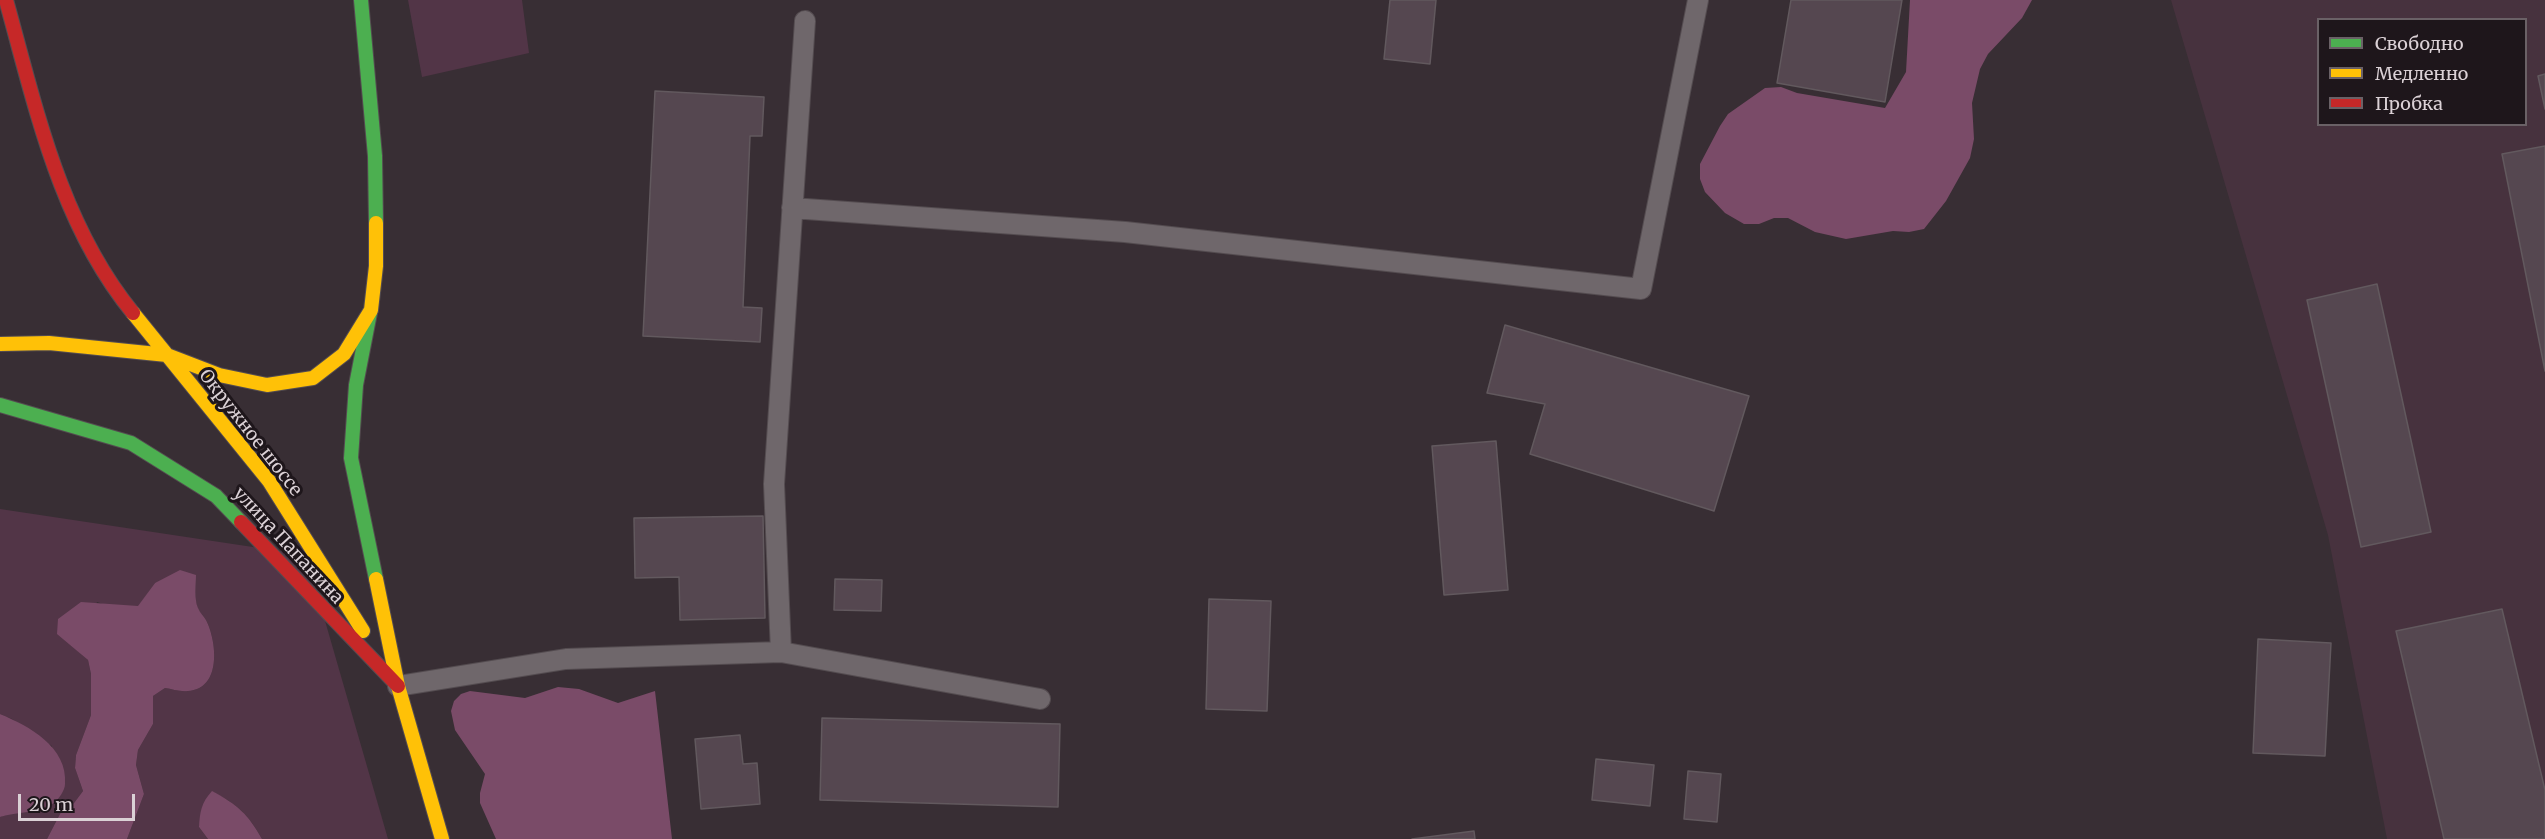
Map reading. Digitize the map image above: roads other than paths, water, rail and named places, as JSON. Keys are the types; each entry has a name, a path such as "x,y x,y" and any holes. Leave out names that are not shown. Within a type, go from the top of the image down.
{"main road":[{"name":"Окружное шоссе","path":"6,0 44,137 75,220 114,290 269,481 398,686"},
{"name":"Окружное шоссе","path":"361,0 375,156 376,266 371,310 356,385 351,458 398,686 442,839"},
{"name":"Окружное шоссе","path":"167,355 219,375 267,385 313,378 344,354 371,310"},
{"path":"0,344 49,343 167,355"},
{"name":"улица Папанина","path":"0,405 131,443 216,496 398,686"}],"lane":[{"path":"792,208 1125,232 1641,289 1698,0"},
{"path":"781,652 774,484 805,21"},
{"path":"398,686 566,660 781,652 1040,699"}]}
